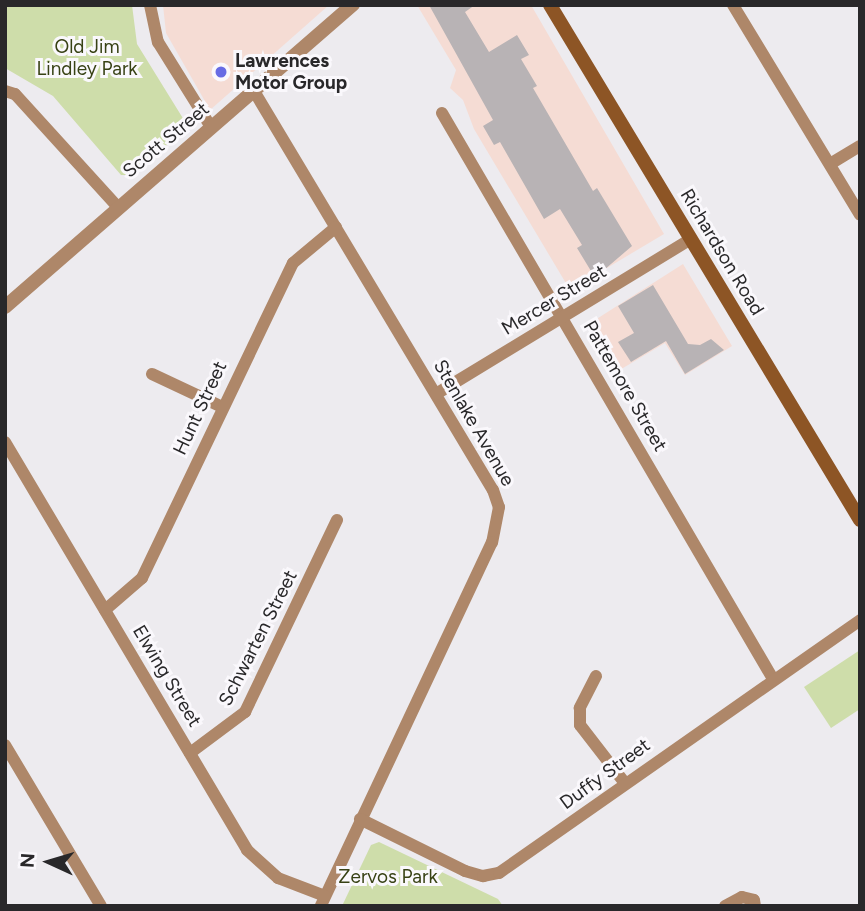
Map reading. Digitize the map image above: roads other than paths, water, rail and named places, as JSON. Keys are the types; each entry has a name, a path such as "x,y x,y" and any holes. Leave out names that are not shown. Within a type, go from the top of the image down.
{"main road":[{"name":"Richardson Road","path":"550,5 860,520"}],"street":[{"path":"150,5 158,43 211,127"},
{"name":"Scott Street","path":"6,307 117,206 353,5"},
{"path":"733,5 860,215"},
{"path":"5,91 15,94 117,206"},
{"name":"Stenlake Avenue","path":"254,91 436,394 493,491 499,507 497,527 323,901"},
{"name":"Pattemore Street","path":"442,113 564,317 773,679"},
{"path":"830,164 860,146"},
{"name":"Hunt Street","path":"105,610 142,578 293,263 336,227"},
{"name":"Mercer Street","path":"436,394 691,239"},
{"path":"152,374 222,407"},
{"name":"Elwing Street","path":"5,442 257,861 278,878 323,901"},
{"name":"Schwarten Street","path":"190,753 245,712 337,520"},
{"name":"Duffy Street","path":"360,819 482,876 513,867 624,782 860,620"},
{"path":"596,676 580,708 580,725 624,782"},
{"path":"5,745 101,906"},
{"path":"725,906 742,897 754,900 755,906"}],"place":[{"name":"Lawrences Motor Group","path":"221,72"}],"park label":[{"name":"Old Jim Lindley Park","path":"87,58"},
{"name":"Zervos Park","path":"388,877"}]}
